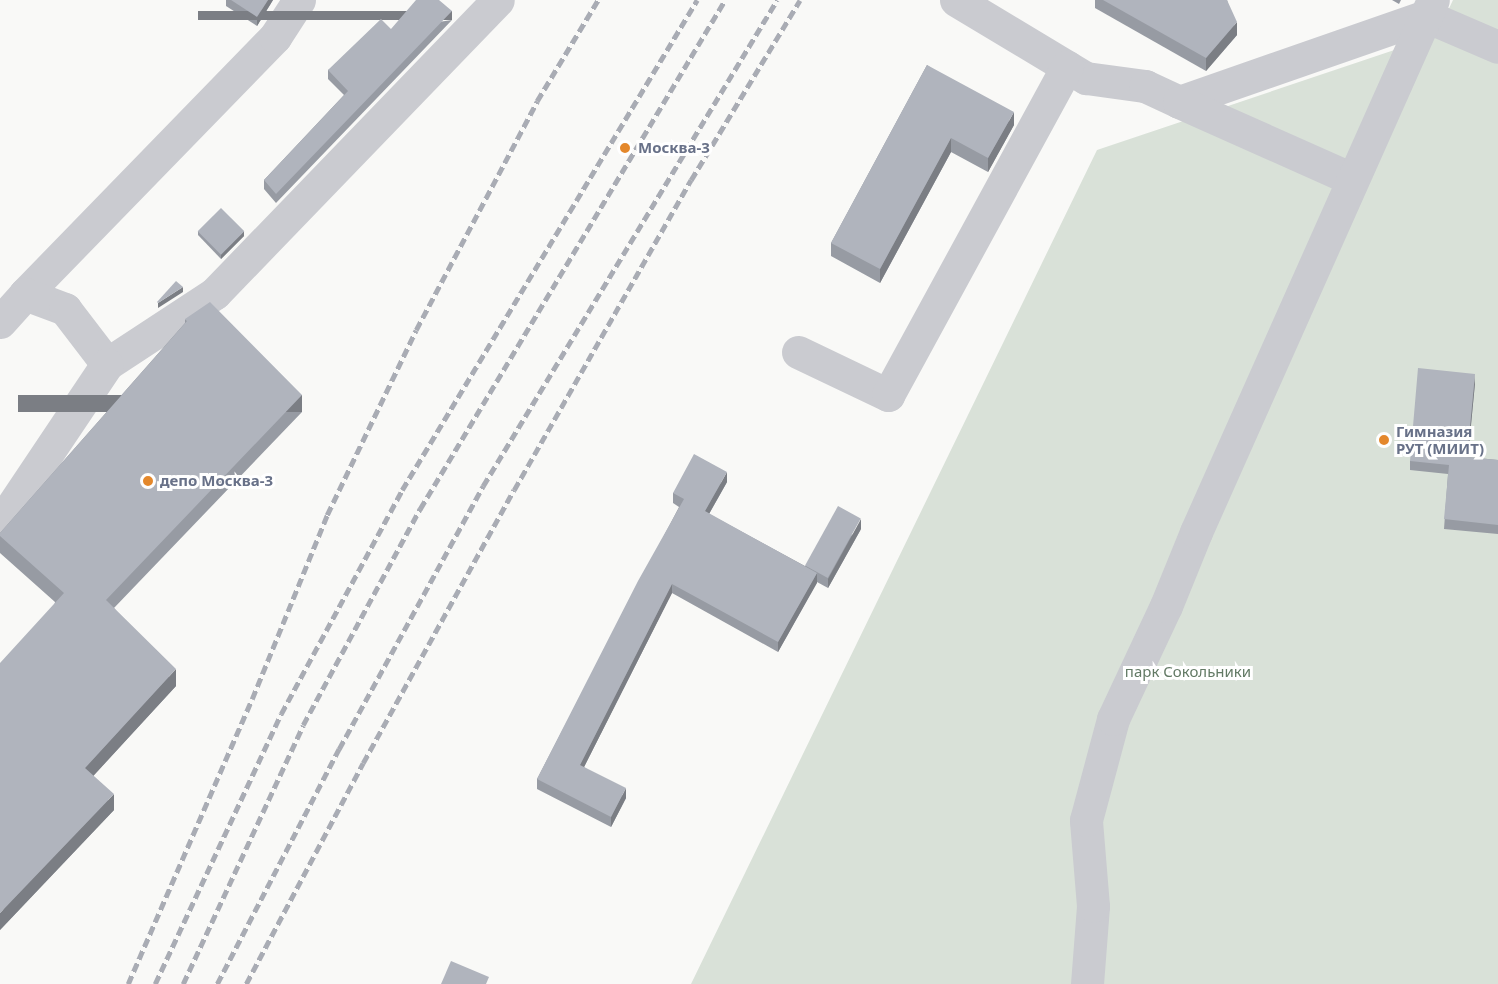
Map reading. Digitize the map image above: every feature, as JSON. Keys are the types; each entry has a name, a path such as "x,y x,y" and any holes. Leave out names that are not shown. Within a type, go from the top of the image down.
{"street":[{"path":"0,322 275,37 299,0"},
{"path":"0,524 107,364 215,293 498,0"},
{"path":"956,0 1086,78 1144,86 1352,180"},
{"path":"1179,102 1430,8"},
{"path":"1430,8 1498,47"},
{"path":"1088,984 1093,906 1086,820 1113,720 1166,606 1196,532 1430,8"},
{"path":"798,352 888,395 1067,68"},
{"path":"25,294 65,309 107,364"}],"green space":[{"name":"парк Сокольники","path":"1453,0 1498,0 1498,984 691,984 1097,150 1436,36"}],"building":[{"path":"231,0 268,0 257,17"},
{"path":"416,0 439,0 452,11 276,194 264,180 348,91 328,70 381,19 391,29"},
{"path":"1103,0 1227,0 1237,22 1206,58"},
{"path":"927,65 1014,112 988,158 951,138 880,269 831,243"},
{"path":"221,208 244,231 221,255 198,231"},
{"path":"176,281 183,287 158,303 157,302"},
{"path":"210,302 302,395 106,600 176,669 85,768 114,794 0,913 0,663 64,593 0,536 0,533 187,321 185,319"},
{"path":"1418,368 1475,374 1467,457 1498,460 1498,525 1444,519 1449,465 1410,461"},
{"path":"694,454 727,472 705,511 817,573 778,642 672,584 580,765 626,788 611,817 537,779 638,581 684,499 673,493"},
{"path":"838,506 861,519 828,578 805,565"},
{"path":"451,961 489,977 486,984 441,984"}],"railway":[{"path":"128,984 252,699 327,515 416,330 537,101 598,0"},
{"path":"155,984 281,714 402,490 697,0"},
{"path":"183,984 303,725 420,509 725,0"},
{"path":"217,984 339,749 483,486 777,0"},
{"path":"246,984 363,763 514,490 691,180 800,0"}],"place":[{"name":"Москва-3","path":"625,148"},
{"name":"Гимназия РУТ (МИИТ)","path":"1384,440"},
{"name":"депо Москва-3","path":"148,481"}]}
